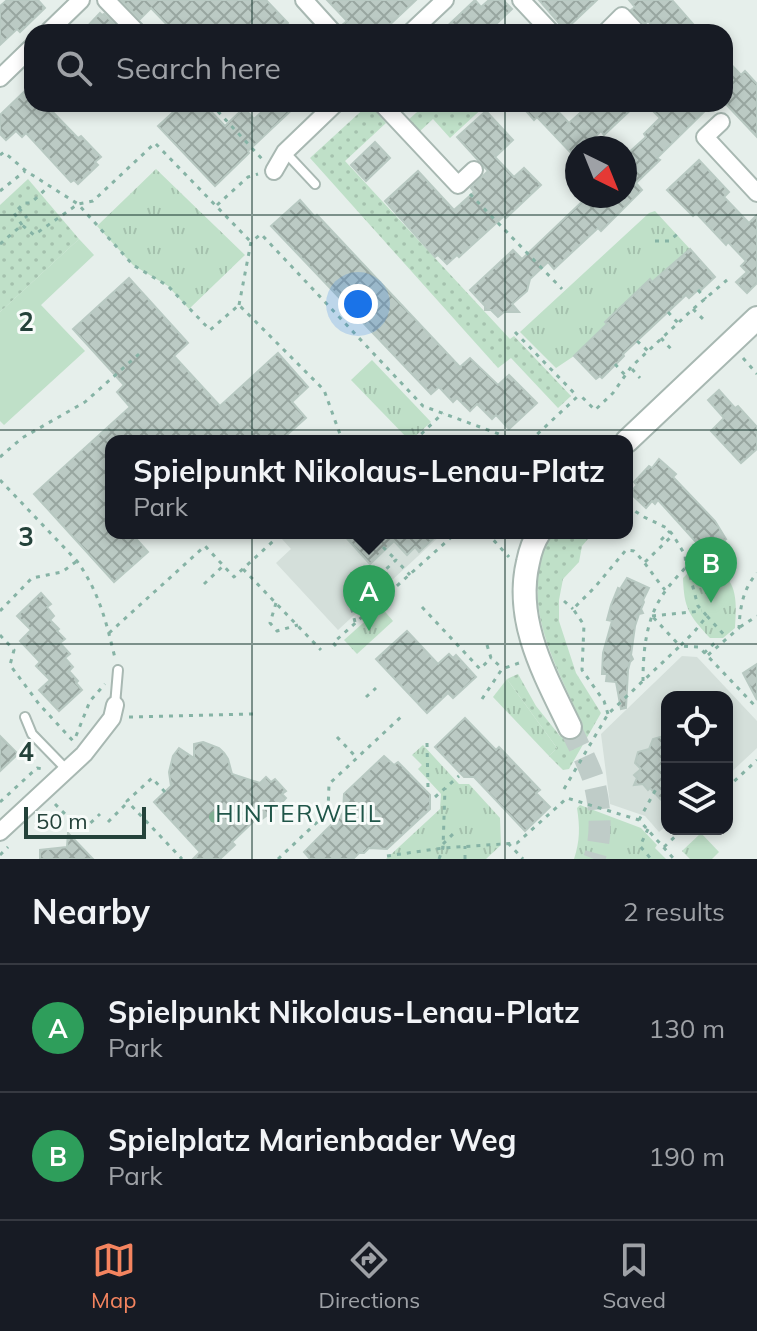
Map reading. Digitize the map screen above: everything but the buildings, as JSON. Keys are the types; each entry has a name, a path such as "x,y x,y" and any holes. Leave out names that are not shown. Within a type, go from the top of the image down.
{"street":[{"path":"56,24 81,0"},
{"path":"106,0 129,24"},
{"path":"304,0 326,24"},
{"path":"420,24 445,0"},
{"path":"521,0 544,24"},
{"path":"614,24 622,16 630,24"},
{"path":"0,78 24,55"},
{"path":"274,171 285,152 327,112"},
{"path":"390,112 458,185 474,170"},
{"path":"721,122 705,137 757,193"},
{"path":"633,435 757,318"},
{"path":"536,539 525,574 525,614 537,657 570,727"},
{"path":"6,839 63,766 114,711"}],"lane":[{"path":"285,152 315,184"},
{"path":"114,711 118,670"},
{"path":"25,717 32,734 63,766"}],"path":[{"path":"219,112 274,171"},
{"path":"50,186 14,213 34,235 78,204 93,201 155,143 251,242"},
{"path":"0,155 4,152 26,171 78,204 133,265 168,286 210,330 239,305 251,242 261,234 423,406 502,435"},
{"path":"0,191 26,171"},
{"path":"216,206 248,177 274,171"},
{"path":"459,183 562,289"},
{"path":"19,208 27,218"},
{"path":"0,244 22,225"},
{"path":"655,241 669,241 681,231"},
{"path":"515,332 577,397 582,397 595,410 613,393 631,367 727,280"},
{"path":"698,290 706,299"},
{"path":"239,305 324,390 340,435"},
{"path":"693,309 703,319"},
{"path":"668,312 678,323"},
{"path":"661,338 671,349"},
{"path":"637,341 648,351"},
{"path":"0,457 22,438 85,402 139,354"},
{"path":"747,363 757,374"},
{"path":"615,364 625,375"},
{"path":"631,367 640,378"},
{"path":"536,435 577,397"},
{"path":"420,435 443,413"},
{"path":"0,480 77,561 100,602 118,670 90,701 79,748"},
{"path":"633,510 672,533 685,555 698,606 727,638"},
{"path":"661,540 672,533"},
{"path":"645,562 672,533"},
{"path":"109,633 205,546 234,577 276,539"},
{"path":"336,646 333,643 355,622 449,539"},
{"path":"493,539 525,574"},
{"path":"383,547 410,575"},
{"path":"573,609 626,550 634,551 645,562 665,590"},
{"path":"355,622 350,602 396,560"},
{"path":"0,611 32,578 62,572 77,561"},
{"path":"204,584 223,566"},
{"path":"643,681 643,654 652,616 665,590 686,567"},
{"path":"243,569 321,650"},
{"path":"739,628 740,608 747,588 757,573"},
{"path":"564,601 584,625 582,670 604,701 608,714"},
{"path":"276,603 270,623 277,631 298,625"},
{"path":"422,607 480,669 491,658"},
{"path":"652,616 702,611"},
{"path":"652,616 680,646 699,647 757,708"},
{"path":"564,789 608,714 707,616"},
{"path":"706,654 757,616"},
{"path":"0,635 14,650 10,665"},
{"path":"706,654 718,640"},
{"path":"487,645 491,658 502,669"},
{"path":"482,699 502,669 537,657"},
{"path":"10,665 39,704 79,748"},
{"path":"0,667 10,665"},
{"path":"366,697 376,688"},
{"path":"114,711 253,714"},
{"path":"278,859 328,812 329,784 402,716"},
{"path":"337,737 357,758"},
{"path":"427,743 428,789"},
{"path":"0,802 37,768 50,770 63,766 70,751 79,748"},
{"path":"733,782 757,760"},
{"path":"435,797 459,776"},
{"path":"108,822 152,778 165,792"},
{"path":"439,859 443,846 445,788"},
{"path":"639,820 656,789"},
{"path":"387,856 399,857 443,846 517,843 567,798 639,820 672,858"},
{"path":"129,802 182,859"},
{"path":"55,803 82,831 100,814"},
{"path":"648,829 640,846 651,859"},
{"path":"443,846 453,834"},
{"path":"664,847 677,835"},
{"path":"0,855 6,839"},
{"path":"508,843 523,859"},
{"path":"465,846 465,859"}],"shaded area":[{"path":"282,539 437,539 338,630 276,563 291,549"},
{"path":"682,656 697,657 729,691 661,691 659,832 645,816 610,804 601,734"},
{"path":"733,695 757,721 757,748 733,770"}],"green space":[{"path":"360,112 376,112 386,123 345,161 510,339 514,336 571,396 558,408 511,358 498,368 310,158"},
{"path":"417,112 478,112 450,138 433,119 418,133 407,121"},
{"path":"156,169 245,255 189,309 168,286 133,265 97,226"},
{"path":"28,179 79,239 0,312 0,205"},
{"path":"655,211 690,249 650,280 605,321 607,324 574,356 556,368 520,332 649,213"},
{"path":"79,239 94,255 41,305 85,351 4,425 0,421 0,312"},
{"path":"372,360 431,422 417,435 404,435 351,380"},
{"path":"549,539 588,539 582,546 579,562 563,579 559,621 576,673 601,713 569,769 563,770 549,756 557,748 507,679 518,674 536,706 560,736 583,725 543,631 538,583 541,558"},
{"path":"696,565 727,578 734,591 735,628 723,638 710,638 686,605 683,578"},
{"path":"381,607 393,621 357,654 344,640"},
{"path":"507,679 557,748 549,756 493,697"},
{"path":"423,745 459,784 469,784 500,818 501,845 486,859 386,859 440,809 441,794 418,769 422,765 412,755"},
{"path":"580,805 641,828 666,859 574,859 579,834 577,808"},
{"path":"699,835 703,835 719,852 712,859 690,859 682,851"}],"tunnel":[{"path":"570,727 591,772 597,798 600,819 594,859"}],"place":[{"name":"Spielplatz Marienbader Weg","path":"711,603"},
{"name":"Spielpunkt Nikolaus-Lenau-Platz","path":"369,631"}],"district":[{"name":"HINTERWEIL","path":"299,814"}]}
